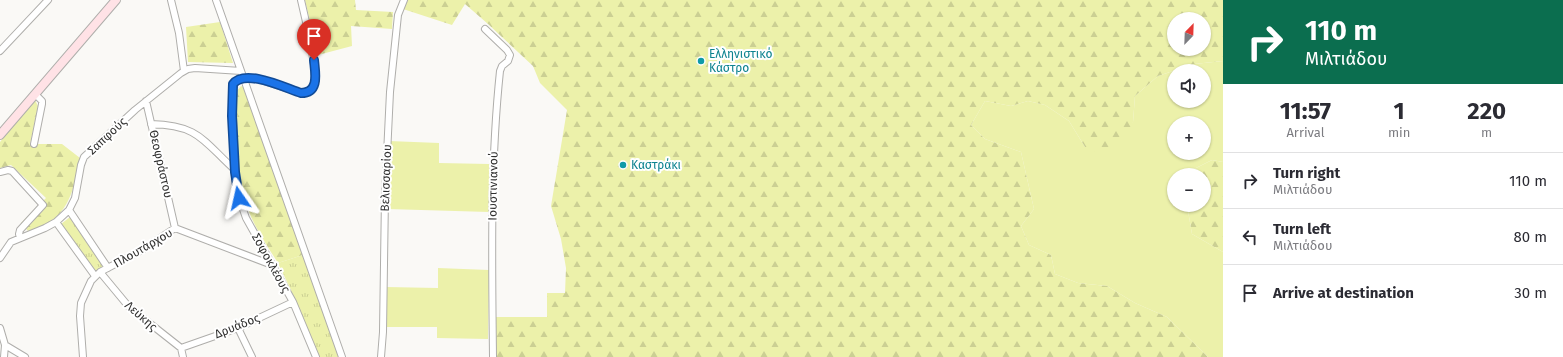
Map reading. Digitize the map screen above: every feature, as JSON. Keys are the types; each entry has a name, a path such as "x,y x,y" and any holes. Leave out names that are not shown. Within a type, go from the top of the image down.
{"street":[{"path":"0,51 48,0"},
{"path":"0,135 116,0"},
{"path":"171,0 179,33 184,71 195,68 241,71"},
{"path":"216,0 342,357"},
{"path":"243,78 254,78 301,93 308,92 312,88 316,76 301,0"},
{"name":"Βελισσαρίου","path":"381,357 383,332 388,107 398,15 404,0"},
{"name":"Ιουστινιανού","path":"485,29 507,50 510,58 502,66 500,72 494,138 492,255 493,357"},
{"name":"Σαπφούς","path":"0,258 11,242 56,222 69,210 75,198 83,159 146,101 184,71"},
{"name":"Σοφοκλέους","path":"243,78 236,81 232,90 237,192 244,213 293,302 316,357"},
{"path":"34,144 42,104 42,101 35,94"},
{"name":"Θεοφράστου","path":"146,101 175,228"},
{"path":"151,124 174,126 194,133 204,139 235,170"},
{"path":"0,172 8,170 12,171 43,205 20,230 20,238"},
{"path":"69,210 108,268"},
{"name":"Λεύκης","path":"56,222 98,274 129,307 181,348"},
{"name":"Πλουτάρχου","path":"98,274 142,250 175,228 272,265"},
{"path":"83,357 80,316 81,303 85,292 98,274"},
{"name":"Δρυάδος","path":"181,348 238,328 293,302"},
{"path":"0,328 5,346 4,357"},
{"path":"238,328 252,357"},
{"path":"5,346 25,357"},
{"path":"181,348 183,357"}],"green space":[{"path":"305,0 355,0 356,10 393,12 392,29 351,26 352,46 318,55"},
{"path":"408,0 1223,0 1223,61 1194,64 1167,64 1167,73 1158,76 1135,96 1133,122 1121,148 1106,156 1085,147 1069,121 1045,105 1028,101 1011,106 985,101 971,125 985,139 1021,152 1034,209 1021,226 1029,245 1051,255 1055,274 1078,283 1107,286 1135,303 1167,317 1208,357 496,357 496,317 547,317 547,293 565,293 566,268 561,239 551,206 567,110 540,83 533,66 465,4 452,25 403,9"},
{"path":"220,22 233,63 188,62 186,27"},
{"path":"1223,61 1223,162 1212,160 1196,168 1167,168 1167,212 1188,212 1192,234 1223,252 1223,357 1208,357 1167,317 1135,303 1107,286 1078,283 1055,274 1051,255 1029,245 1021,226 1034,209 1021,152 985,139 971,125 985,101 1011,106 1028,101 1045,105 1069,121 1085,147 1133,122 1135,96 1158,76 1167,73 1167,108 1211,108 1211,64 1194,64"},
{"path":"241,86 243,87 303,255 278,263 262,238 245,202 238,155 237,130 236,92"},
{"path":"35,100 38,106 30,144 62,144 80,158 74,186 61,212 46,224 28,231 21,223 46,198 11,165 0,168 0,142"},
{"path":"389,141 439,143 439,163 489,164 489,212 387,209"},
{"path":"1212,160 1223,162 1223,252 1192,234 1188,212 1211,212 1211,168 1196,168"},
{"path":"70,217 103,266 95,272 61,224"},
{"path":"303,255 339,357 319,357 296,301 278,263"},
{"path":"438,268 489,270 488,339 437,338 437,327 385,327 386,287 438,288"}],"place":[{"name":"Ελληνιστικό Κάστρο","path":"701,61"},
{"name":"Καστράκι","path":"623,165"}],"route":[{"path":"239,198 236,187 232,116 233,84 239,79 254,78 301,93 308,92 316,80 314,60"}]}
